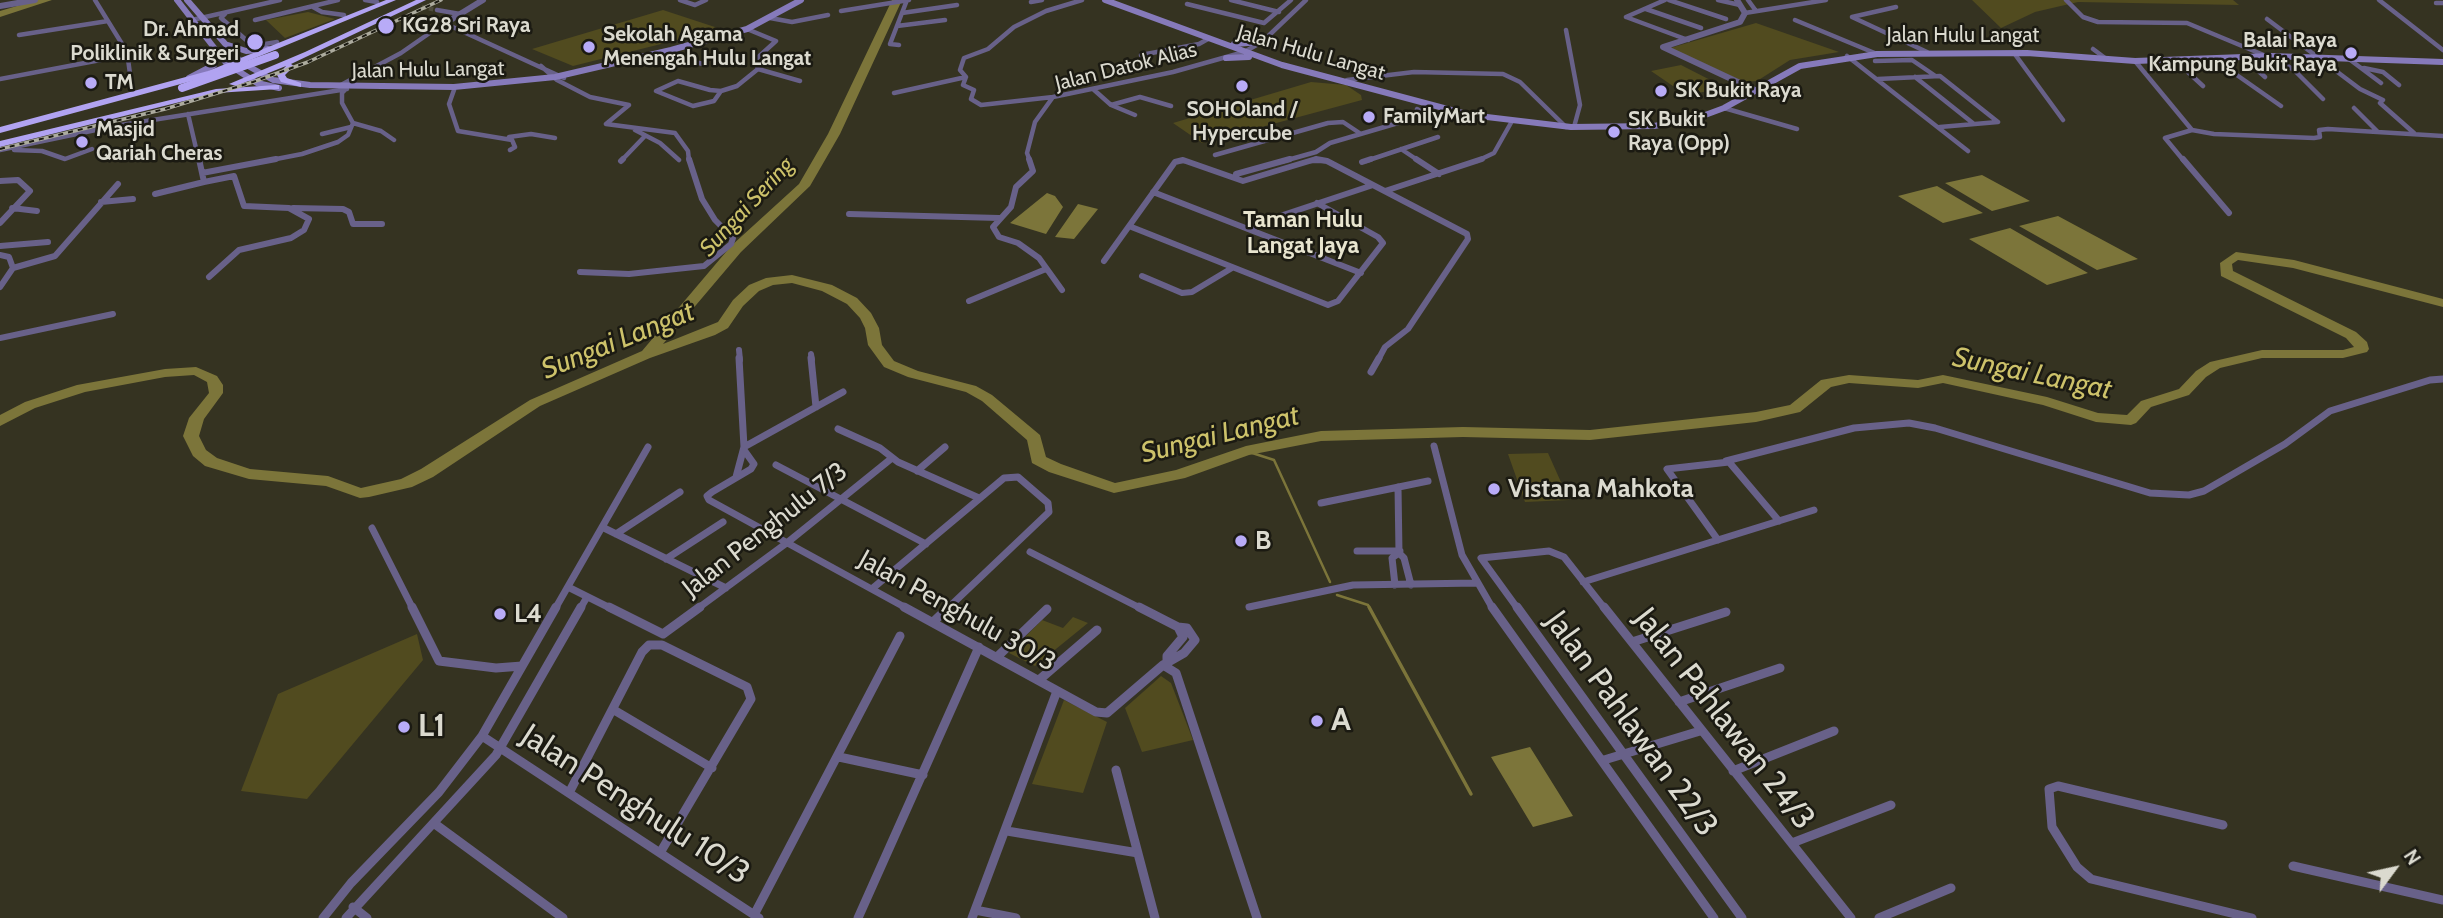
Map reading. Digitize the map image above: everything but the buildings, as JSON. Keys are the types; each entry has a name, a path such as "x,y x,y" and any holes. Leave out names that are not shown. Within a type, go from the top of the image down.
{"highway":[{"path":"178,86 392,0"},
{"path":"0,132 178,86 275,55 403,0"},
{"path":"0,143 203,87 287,57 415,0"},
{"path":"180,101 261,75 422,0"},
{"path":"296,87 281,75 308,54"},
{"path":"0,143 238,88 276,88"}],"main road":[{"name":"Jalan Hulu Langat","path":"177,0 228,65 248,79 276,88 476,86 560,78 747,29 801,0"},
{"name":"Jalan Hulu Langat","path":"187,0 241,62 261,75 296,87"},
{"name":"Jalan Hulu Langat","path":"1105,0 1226,46 1470,115 1493,120 1570,127 1669,124 1724,108 1800,66 1847,56 1876,58 1927,52 2014,52 2135,61 2269,56 2443,61"},
{"name":"Jalan Hulu Langat","path":"1119,0 1247,51"},
{"path":"225,44 251,52 282,42"},
{"path":"1234,44 1261,42"},
{"path":"1261,42 1258,50 1262,56"},
{"path":"178,86 214,65 216,61 213,46"},
{"path":"1226,46 1232,54 1226,58"},
{"name":"Jalan Hulu Langat","path":"343,87 454,90 560,78 671,50"},
{"name":"Jalan Hulu Langat","path":"1262,56 1512,121"},
{"path":"1226,58 1262,56"},
{"path":"535,80 543,76 543,68"},
{"path":"1742,85 1746,97"},
{"path":"1493,120 1507,129"}],"street":[{"path":"0,6 35,0"},
{"path":"95,0 127,55 131,81"},
{"path":"192,20 280,0"},
{"path":"255,20 338,0"},
{"path":"365,0 377,2"},
{"path":"352,125 342,103 343,87 348,80 483,0"},
{"path":"680,0 699,4 706,0"},
{"path":"841,11 907,0"},
{"path":"900,46 890,44 907,0"},
{"path":"1031,2 1042,0"},
{"path":"966,77 960,69 964,58 988,49 1014,27 1046,10 1077,4 1082,0"},
{"path":"1231,0 1279,12"},
{"path":"1190,2 1264,23 1291,0"},
{"name":"Jalan Datok Alias","path":"999,218 1011,207 1016,187 1033,171 1027,153 1035,122 1053,97 1247,51 1261,42 1306,0"},
{"path":"1688,40 1626,17 1667,0 1726,19"},
{"path":"1718,0 1738,2 1745,13"},
{"path":"1748,0 1756,11"},
{"path":"1745,13 1795,2 1826,0"},
{"path":"2066,0 2083,17 2098,22 2187,23 2269,56 2294,70 2323,99"},
{"path":"2379,0 2443,50"},
{"path":"2436,3 2443,3"},
{"path":"902,13 957,5"},
{"path":"313,7 322,12 344,15"},
{"path":"1896,7 1853,17 1927,52"},
{"path":"1646,9 1701,28"},
{"path":"437,10 460,14"},
{"path":"224,13 226,15 221,18 253,46 282,42"},
{"path":"1745,13 1740,22 1662,47 1757,91"},
{"path":"770,18 792,22 828,15"},
{"path":"2267,19 2360,89 2383,100 2380,103 2415,134"},
{"path":"897,26 945,20"},
{"path":"1795,20 1876,58 1912,60 1934,76"},
{"path":"19,35 108,21"},
{"path":"444,23 543,68 590,97 629,105 606,124 635,130 659,129 675,133 688,151 689,163 702,200 715,220 733,238 732,244 704,266 629,274 580,272"},
{"path":"348,80 427,36 444,23"},
{"path":"747,29 776,41 755,60 758,69"},
{"path":"1348,79 1423,72 1503,74 1520,82 1570,127 1580,105 1566,30"},
{"path":"427,36 442,31 462,31"},
{"path":"1141,55 1199,44 1208,39"},
{"path":"2093,49 2105,58"},
{"path":"2014,52 2063,120"},
{"path":"662,54 703,64"},
{"path":"0,79 127,55"},
{"path":"1847,56 1968,151"},
{"path":"2243,57 2265,77"},
{"path":"2348,58 2381,83"},
{"path":"2214,59 2281,106"},
{"path":"2135,61 2192,130"},
{"path":"2176,61 2203,86"},
{"path":"2364,68 2383,72 2399,85"},
{"path":"758,69 800,81"},
{"path":"721,91 714,101 693,106 656,92 678,81 721,91 737,86 758,69"},
{"path":"1878,79 1934,76 1945,78 1998,122 1940,127"},
{"path":"894,93 966,77"},
{"path":"966,77 963,85 973,89 971,99 981,105 1053,97"},
{"path":"1914,77 1975,125"},
{"path":"287,96 300,91 296,87"},
{"path":"0,150 343,87"},
{"path":"1093,89 1111,104 1135,115"},
{"path":"454,90 449,104 458,131 516,143 510,150"},
{"path":"1111,104 1140,97 1171,106"},
{"path":"1724,108 1797,129"},
{"path":"2354,108 2379,132"},
{"path":"1415,118 1424,113 1417,109"},
{"path":"1236,174 1316,152 1330,143 1415,118 1439,112 1470,115"},
{"path":"188,114 204,182"},
{"path":"1385,191 1494,153 1512,121"},
{"path":"1215,155 1328,123 1343,122 1361,134"},
{"path":"202,173 321,148 344,138 352,125"},
{"path":"322,134 352,125 381,131 394,140"},
{"path":"635,130 660,143 679,160"},
{"path":"2229,213 2165,138 2192,130 2214,134 2314,138 2320,136 2318,131 2323,130 2443,136"},
{"path":"501,138 531,134 555,138"},
{"path":"621,161 645,136"},
{"path":"1362,162 1438,137"},
{"path":"10,148 9,151 42,151 65,159 92,149"},
{"path":"1401,149 1439,174"},
{"path":"1104,261 1175,162 1183,160 1243,181 1316,159 1327,161 1467,234 1468,239 1417,314 1397,341 1385,347 1371,372"},
{"path":"155,194 234,176 244,206 343,209 349,212 353,224 382,224"},
{"path":"0,181 18,180 30,190 0,223"},
{"path":"0,287 13,268 55,256 118,184"},
{"path":"1251,230 1262,222 1373,185"},
{"path":"1153,192 1360,273"},
{"path":"100,202 133,199"},
{"path":"1129,226 1328,305 1338,301 1383,243 1378,237 1317,203"},
{"path":"12,208 37,211"},
{"path":"209,277 239,250 278,242 304,230 309,219 289,208"},
{"path":"849,214 999,218"},
{"path":"999,218 993,232 1026,248 1039,258 1062,290"},
{"path":"0,246 48,242"},
{"path":"0,255 9,257 13,268"},
{"path":"1142,276 1182,292 1192,292 1232,268"},
{"path":"969,301 1046,269"},
{"path":"0,338 113,314"},
{"path":"739,350 744,449 843,392"},
{"path":"811,354 816,407"},
{"path":"1718,540 1667,469 1726,461 1872,424 1909,423 1935,428 2150,493 2189,495 2204,491 2286,444 2330,411 2430,380 2443,379"},
{"path":"838,429 880,448 892,458 917,471 979,498"},
{"path":"1434,446 1462,555 1477,583 1714,918"},
{"path":"323,918 351,883 439,792 482,736 648,447"},
{"path":"917,471 945,447"},
{"name":"Jalan Penghulu 30/3","path":"744,449 754,464 745,473 707,496 1096,712 1107,713 1165,663"},
{"name":"Jalan Penghulu 7/3","path":"587,597 663,634 788,541 892,458"},
{"path":"1726,461 1735,465 1779,521"},
{"path":"776,465 926,544"},
{"path":"873,589 1004,478 1018,477 1051,508 933,622"},
{"path":"1321,503 1428,481"},
{"path":"1398,487 1400,552 1411,585"},
{"path":"616,534 680,492"},
{"path":"1583,582 1814,510"},
{"path":"666,559 723,522"},
{"path":"603,527 726,588"},
{"path":"372,528 439,661 496,668 522,666"},
{"path":"1357,551 1400,552"},
{"path":"1030,552 1190,630 1195,640 1184,653 1165,663 1176,673 1257,918"},
{"path":"1395,585 1392,558 1400,552"},
{"name":"Jalan Pahlawan 24/3","path":"1558,553 1851,918"},
{"name":"Jalan Pahlawan 22/3","path":"1558,553 1488,555 1481,558 1742,918"},
{"path":"1250,607 1339,587 1477,583"},
{"path":"346,918 353,907 484,770 500,748 587,597 568,587"},
{"path":"997,657 1047,609"},
{"path":"1632,642 1726,612"},
{"path":"1038,680 1097,630"},
{"path":"756,916 900,636"},
{"path":"572,790 642,652 649,645 662,645 747,687 751,699 662,851"},
{"path":"858,918 979,647"},
{"path":"1679,702 1780,667"},
{"path":"1016,918 974,914 1058,691"},
{"path":"614,710 712,768"},
{"path":"1604,760 1700,731"},
{"path":"1733,771 1834,731"},
{"name":"Jalan Penghulu 10/3","path":"482,736 572,790 756,916"},
{"path":"839,757 923,775"},
{"path":"1115,770 1155,918"},
{"path":"2223,825 2058,786 2049,789 2052,827 2077,867 2091,879 2126,890 2251,917"},
{"path":"1791,843 1891,805"},
{"path":"435,824 564,918"},
{"path":"1007,831 1138,853"},
{"path":"2293,866 2443,900"},
{"path":"1879,918 1944,888 1951,888"},
{"path":"353,907 367,918"}],"shaded area":[{"path":"1972,0 2233,0 2239,5 2078,2 2035,12 2001,28"},
{"path":"663,10 721,29 573,66 532,49"},
{"path":"308,12 335,19 285,38 266,20"},
{"path":"1756,23 1839,52 1790,60 1757,81 1744,82 1670,48"},
{"path":"1681,65 1726,88 1686,95 1651,71"},
{"path":"1311,82 1346,85 1361,95 1362,100 1202,143 1173,123"},
{"path":"1982,175 2030,201 1992,211 1945,183"},
{"path":"1937,186 1983,213 1943,223 1898,196"},
{"path":"1047,193 1055,196 1063,207 1046,234 1010,223"},
{"path":"1078,204 1098,209 1074,239 1055,237"},
{"path":"2058,216 2138,259 2097,270 2019,226"},
{"path":"2010,228 2088,273 2047,285 1969,239"},
{"path":"1548,453 1569,500 1525,502 1508,454"},
{"path":"1073,617 1088,623 1035,666 1009,653 1042,620 1063,628"},
{"path":"417,634 423,660 307,799 241,791 278,694"},
{"path":"1161,676 1171,683 1193,740 1142,752 1125,708"},
{"path":"1064,700 1107,722 1083,793 1032,784"},
{"path":"1530,747 1573,816 1533,827 1491,757"}],"waterway":[{"path":"0,14 47,0"},
{"name":"Sungai Sering","path":"647,354 736,249 804,186 834,134 897,0"},
{"name":"Sungai Langat","path":"0,421 30,405 82,388 165,373 196,371 212,379 216,385 216,393 197,418 191,436 199,453 211,462 249,474 328,481 360,493 369,492 406,483 427,473 535,403 645,355 710,332 723,325 738,303 754,288 771,281 792,279 827,288 852,301 866,316 872,328 875,345 889,364 913,374 971,389 987,398 1035,438 1038,459 1055,468 1114,488 1179,474 1246,451 1321,436 1463,432 1590,435 1756,417 1795,409 1826,383 1849,379 1918,384 1943,379 2047,401 2096,417 2131,420 2146,404 2184,392 2201,374 2215,365 2262,354 2343,354 2362,349 2360,342 2351,335 2226,273 2226,263 2236,256 2294,264 2443,303"},
{"path":"1246,451 1274,460 1330,582"},
{"path":"1337,595 1369,607"},
{"path":"1369,607 1471,794"}],"tunnel":[{"path":"422,7 437,10"}],"railway":[{"path":"0,149 165,109 253,82 308,62 441,0"}],"place":[{"name":"KG28 Sri Raya","path":"386,26"},
{"name":"Dr. Ahmad Poliklinik & Surgeri","path":"255,42"},
{"name":"Sekolah Agama Menengah Hulu Langat","path":"589,47"},
{"name":"Balai Raya Kampung Bukit Raya","path":"2351,53"},
{"name":"TM","path":"91,83"},
{"name":"SOHOland / Hypercube","path":"1242,86"},
{"name":"SK Bukit Raya","path":"1661,91"},
{"name":"FamilyMart","path":"1369,117"},
{"name":"SK Bukit Raya (Opp)","path":"1614,132"},
{"name":"Masjid Qariah Cheras","path":"82,142"},
{"name":"Vistana Mahkota","path":"1494,489"},
{"name":"B","path":"1241,541"},
{"name":"L4","path":"500,614"},
{"name":"A","path":"1317,721"},
{"name":"L1","path":"404,727"}],"district":[{"name":"Taman Hulu Langat Jaya","path":"1303,233"}]}
